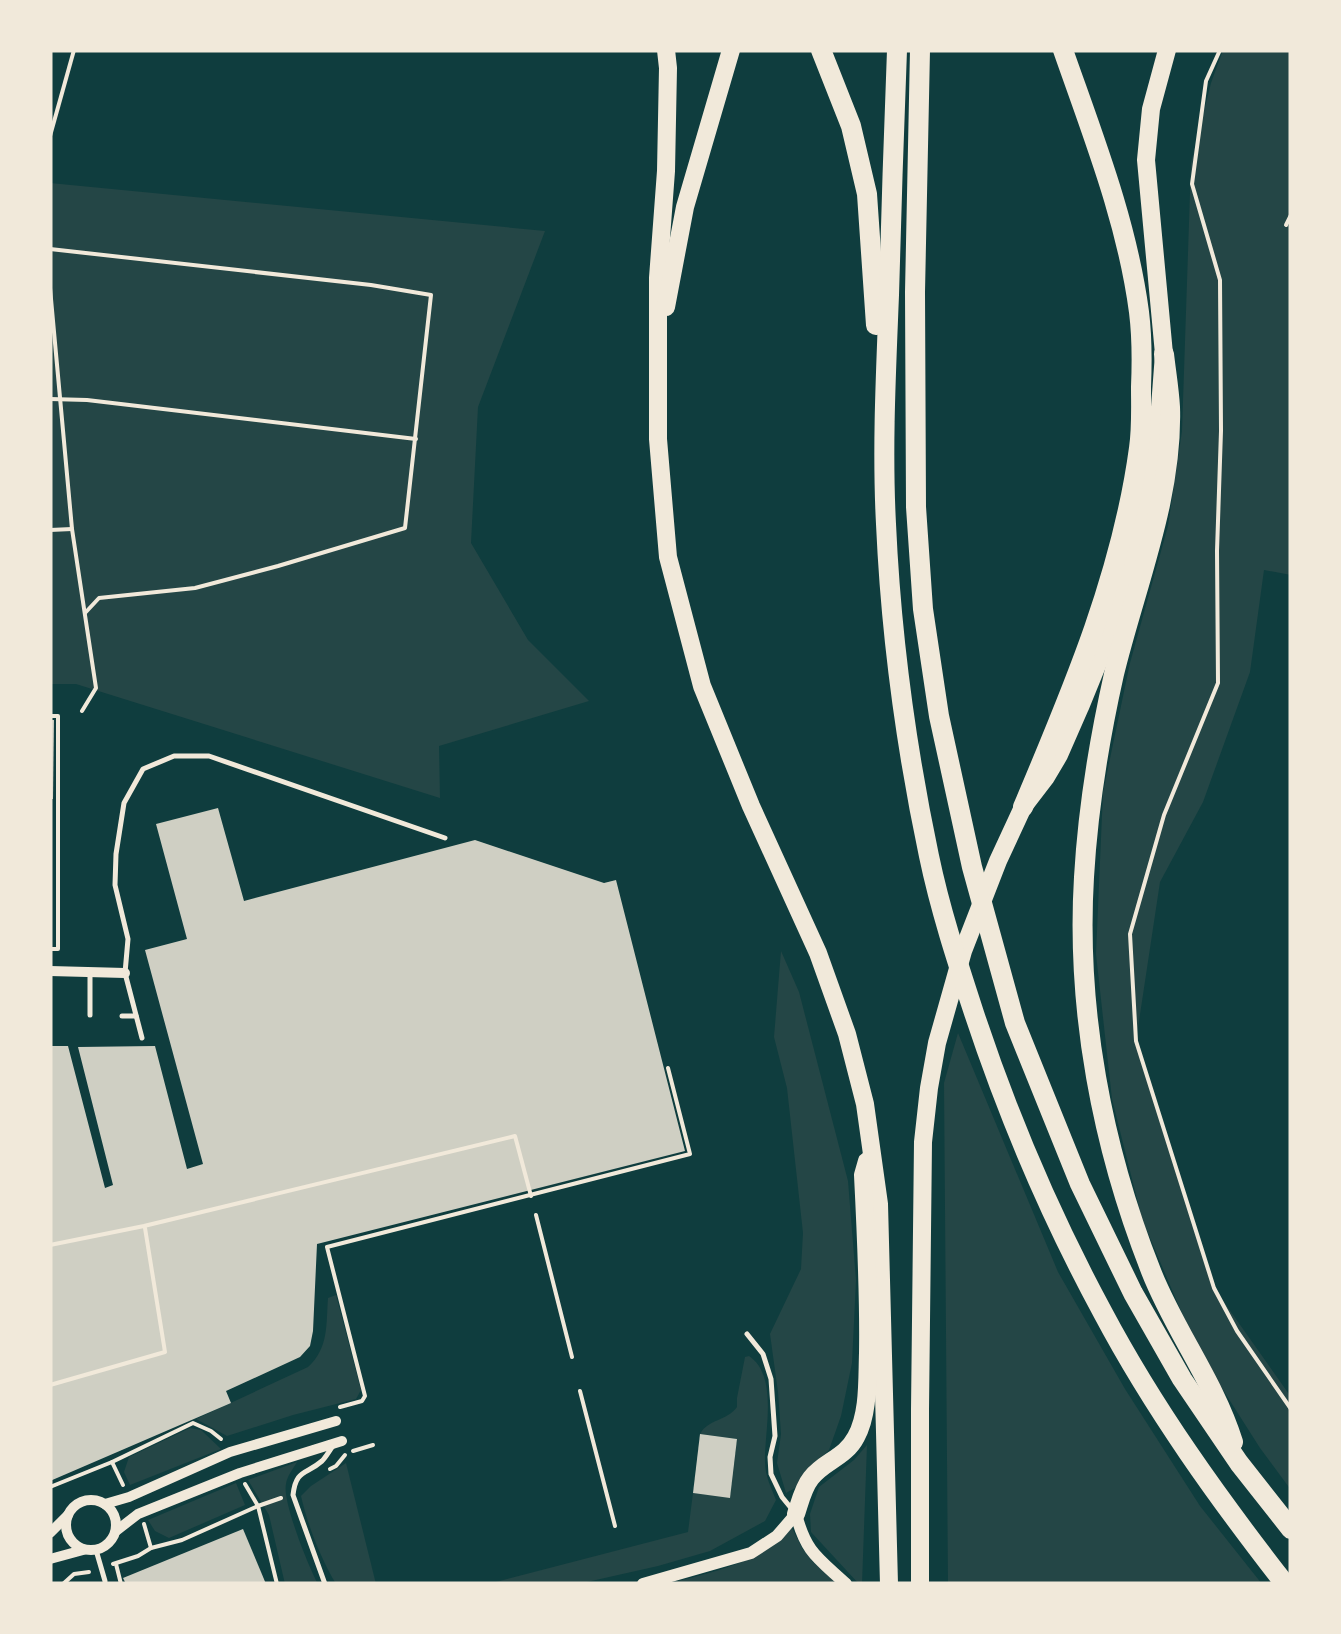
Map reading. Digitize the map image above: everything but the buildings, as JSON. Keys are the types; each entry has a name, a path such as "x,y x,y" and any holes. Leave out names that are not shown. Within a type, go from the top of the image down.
{"highway":[{"path":"666,50 666,171 658,278 658,439 668,557 702,686 818,954 847,1034 865,1104 879,1204 889,1584"},
{"path":"659,342 685,208 732,50"},
{"path":"821,50 851,126 867,194 877,336 886,378"},
{"path":"896,50 886,378 886,522 893,620 929,857 991,1065 1040,1189 1103,1313 1152,1398 1284,1584"},
{"path":"920,50 914,292 916,507 924,610 939,716 977,886 1015,1022 1080,1184 1133,1293 1182,1379 1291,1529"},
{"path":"920,1584 923,1142 937,1043 963,951 1069,698 1116,562 1140,443 1140,314 1128,249 1111,186 1064,50"},
{"path":"1167,50 1151,109 1146,160 1170,408 1166,463 1115,671 1094,776 1084,879 1086,979 1089,1025 1106,1129 1130,1210 1151,1271 1180,1334 1223,1410 1240,1463"},
{"path":"1023,807 1060,755 1102,653 1130,566 1157,448 1164,354"},
{"path":"796,1514 812,1478 843,1455 863,1420 869,1296 863,1174 871,1146"},
{"path":"920,1410 931,1584"}],"street":[{"path":"50,971 125,973"},
{"path":"50,1533 74,1507 89,1500 105,1504 129,1497 230,1452 336,1420"},
{"path":"50,1559 109,1543 116,1530 138,1514 240,1473 338,1442"},
{"path":"105,1504 113,1513 116,1530"},
{"path":"69,1514 68,1536 78,1547 91,1550"},
{"path":"643,1584 751,1553 777,1536 796,1514"},
{"path":"796,1514 806,1546 846,1584"}],"lane":[{"path":"142,1038 125,973 128,939 115,884 124,803 143,769 174,756 209,756 445,838"},
{"path":"90,972 90,1016"},
{"path":"122,1016 136,1016"},
{"path":"747,1334 763,1354 771,1378 775,1436 770,1457 772,1474 782,1497 796,1514"},
{"path":"325,1584 293,1495 294,1483 300,1473 322,1461 338,1442"},
{"path":"91,1550 105,1582"}],"path":[{"path":"50,136 74,50"},
{"path":"1220,50 1206,81 1192,184 1220,280 1218,684 1164,815 1130,934 1136,1041 1214,1288 1237,1331 1291,1409"},
{"path":"1286,225 1291,215"},
{"path":"50,249 372,284 431,294 405,528 196,588 99,598 85,614"},
{"path":"50,288 72,529 96,688 82,712"},
{"path":"50,399 87,400 416,439"},
{"path":"50,530 72,529"},
{"path":"50,716 58,716 58,949 50,949"},
{"path":"362,1401 365,1396 327,1247 690,1154 668,1068"},
{"path":"50,1245 515,1136 530,1196"},
{"path":"536,1215 572,1357"},
{"path":"50,1385 165,1352 144,1226"},
{"path":"580,1391 615,1526"},
{"path":"50,1487 193,1423 224,1442"},
{"path":"348,1452 373,1445"},
{"path":"112,1462 124,1488"},
{"path":"244,1481 258,1506 277,1584"},
{"path":"109,1566 285,1497"},
{"path":"144,1524 151,1548"},
{"path":"116,1564 120,1584"},
{"path":"63,1584 74,1574 94,1570"}],"shaded area":[{"path":"1223,50 1291,50 1291,575 1264,570 1250,672 1203,802 1160,882 1136,1041 1214,1288 1291,1397 1291,1490 1197,1349 1142,1219 1112,1099 1096,954 1103,792 1130,663 1168,526 1182,431 1191,163"},
{"path":"50,183 545,231 478,407 471,543 528,640 589,701 439,746 440,798 76,684 50,684"},
{"path":"781,951 799,992 848,1181 856,1280 852,1363 841,1416 829,1450 786,1493 777,1463 781,1434 770,1334 801,1269 803,1233 787,1088 774,1037"},
{"path":"958,1033 1058,1272 1125,1389 1200,1506 1262,1584 948,1584 944,1083"},
{"path":"336,1295 361,1390 356,1399 227,1436 196,1419 308,1367 323,1344 328,1298"},
{"path":"745,1357 758,1365 767,1391 765,1467 776,1500 765,1521 710,1551 658,1566 578,1584 488,1584 688,1532 693,1493 730,1497 737,1439 700,1434 737,1407"},
{"path":"190,1428 201,1430 221,1449 130,1485 124,1472 129,1457"},
{"path":"867,1445 859,1584 811,1532 810,1514 819,1487"},
{"path":"297,1462 286,1484 288,1505 318,1584 285,1584 269,1515 248,1480"},
{"path":"346,1463 376,1584 336,1584 315,1541 301,1496"},
{"path":"236,1483 245,1505 169,1538 155,1531 148,1520"},
{"path":"792,1528 813,1562 838,1584 667,1584 750,1558"}]}
